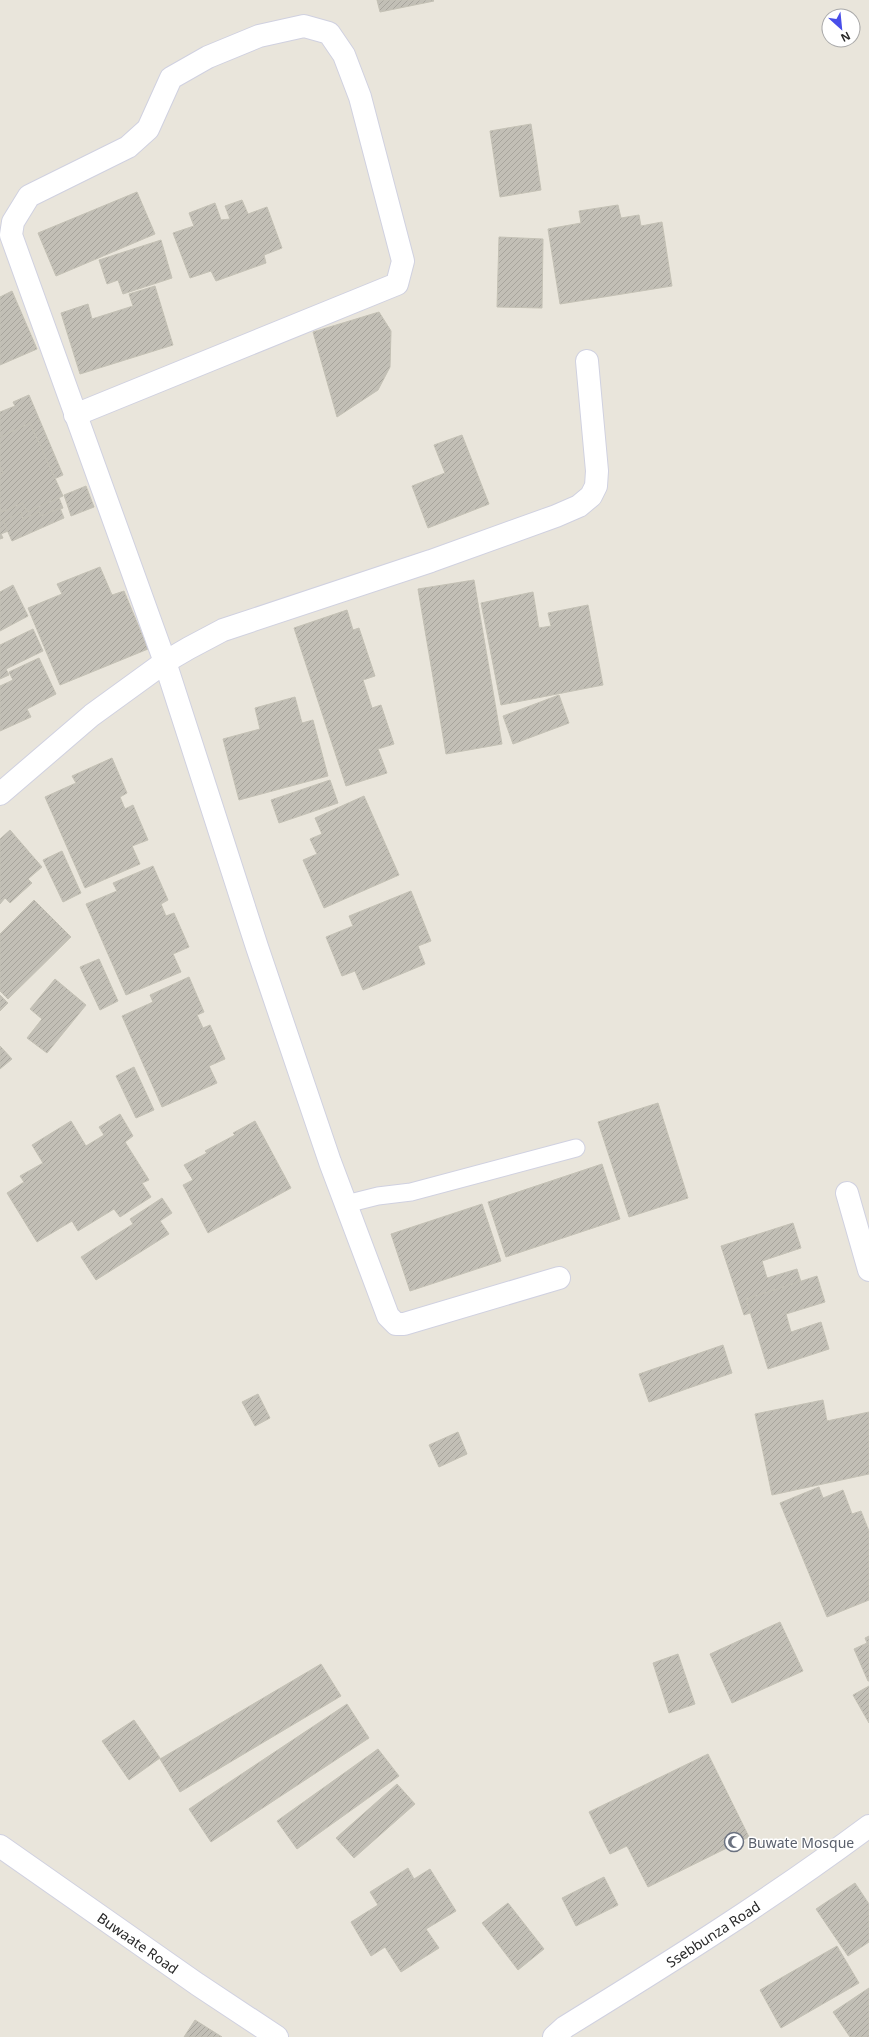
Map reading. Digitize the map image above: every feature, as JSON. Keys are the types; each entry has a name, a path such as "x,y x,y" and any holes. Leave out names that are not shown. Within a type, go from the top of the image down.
{"street":[{"path":"75,415 397,284 403,261 360,97 344,55 328,32 304,26 259,36 208,57 171,78 148,129 128,146 29,196 12,222 11,235 75,415 164,662 330,1162 388,1316 396,1324 404,1324 559,1278"},
{"path":"0,794 92,715 164,662 223,630 431,561 556,516 579,506 591,496 596,486 597,470 587,361"},
{"path":"847,1193 869,1270"},
{"name":"Ssebbunza Road","path":"554,2037 565,2027 717,1933 809,1870 869,1826"},
{"name":"Buwaate Road","path":"0,1846 191,1980 277,2037"}],"lane":[{"path":"346,1204 378,1196 411,1192 576,1148"}],"building":[{"path":"377,0 433,0 434,1 380,12"},
{"path":"531,124 541,190 500,197 490,131"},
{"path":"137,192 155,234 56,276 38,233"},
{"path":"242,200 248,214 267,207 282,248 264,255 266,263 216,281 211,271 190,278 173,233 194,226 189,213 215,203 221,220 230,219 225,206"},
{"path":"618,205 621,218 639,215 641,226 662,222 672,286 560,304 548,229 581,223 579,211"},
{"path":"499,237 543,239 542,308 497,307"},
{"path":"161,240 172,278 123,294 118,280 107,284 99,260"},
{"path":"155,286 173,345 80,374 61,313 88,304 92,319 133,306 129,294"},
{"path":"12,291 37,349 0,365 0,297"},
{"path":"379,312 391,331 390,367 378,390 337,417 313,332"},
{"path":"29,395 63,475 52,480 63,508 1,534 3,538 0,539 0,412 15,406 13,402"},
{"path":"30,423 63,496 27,512 22,503 2,512 0,508 0,474 3,473 0,467 0,437"},
{"path":"462,435 489,504 428,528 412,486 445,473 434,445"},
{"path":"86,486 94,507 71,516 64,495"},
{"path":"60,508 64,518 12,541 3,521 21,512 23,519 39,512 41,516"},
{"path":"100,567 112,595 124,591 148,649 60,685 28,608 62,594 57,584"},
{"path":"474,580 502,744 446,754 418,589"},
{"path":"13,585 28,616 0,631 0,592"},
{"path":"533,592 539,628 551,626 548,613 588,605 603,685 501,705 481,603"},
{"path":"347,610 353,630 359,628 375,676 363,680 372,708 381,705 394,744 378,749 387,773 346,786 294,628"},
{"path":"33,629 43,651 6,669 9,675 0,679 0,645"},
{"path":"39,658 56,694 27,709 31,717 0,731 0,686 13,680 9,672"},
{"path":"559,695 569,723 513,744 503,716"},
{"path":"295,697 302,723 313,720 328,776 239,800 223,739 260,729 255,708"},
{"path":"112,758 127,793 120,797 125,809 133,805 148,840 132,846 140,864 85,888 45,797 76,783 72,776"},
{"path":"330,780 338,803 279,823 271,800"},
{"path":"364,796 399,875 324,908 303,860 317,854 310,839 322,834 315,818"},
{"path":"10,830 42,867 28,879 32,883 10,903 5,898 0,904 0,839"},
{"path":"62,851 81,893 63,902 43,860"},
{"path":"153,866 168,900 161,904 166,916 174,913 189,947 173,954 181,972 126,995 86,904 117,891 113,883"},
{"path":"411,891 431,941 418,946 425,964 363,990 355,971 342,976 326,937 353,926 349,916"},
{"path":"34,900 71,937 8,999 0,991 0,934"},
{"path":"99,959 118,1001 100,1010 80,967"},
{"path":"189,977 204,1012 197,1015 203,1028 210,1025 225,1059 209,1066 217,1083 162,1107 122,1016 153,1002 150,995"},
{"path":"55,979 86,1005 47,1053 27,1038 42,1019 30,1009"},
{"path":"0,995 8,1003 0,1011"},
{"path":"0,1046 12,1059 0,1069"},
{"path":"134,1067 154,1110 136,1118 116,1076"},
{"path":"658,1103 688,1198 629,1217 598,1122"},
{"path":"120,1114 133,1136 125,1142 149,1180 142,1183 151,1197 120,1217 114,1209 78,1231 72,1221 37,1242 7,1193 24,1182 20,1176 43,1163 32,1145 71,1121 86,1146 104,1135 99,1127"},
{"path":"255,1121 291,1188 208,1233 183,1185 193,1180 184,1165 207,1153 205,1151 235,1135 233,1133"},
{"path":"602,1164 620,1219 506,1257 488,1202"},
{"path":"162,1198 172,1213 160,1221 169,1234 96,1280 81,1257 133,1224 130,1219"},
{"path":"482,1204 501,1261 410,1291 391,1234"},
{"path":"793,1223 801,1248 762,1261 767,1278 797,1269 805,1295 744,1315 721,1246"},
{"path":"817,1276 825,1302 786,1314 791,1332 821,1322 829,1349 768,1369 746,1299"},
{"path":"723,1345 732,1373 649,1402 639,1374"},
{"path":"258,1394 270,1418 255,1426 242,1402"},
{"path":"823,1400 827,1421 869,1412 869,1474 772,1495 755,1414"},
{"path":"458,1432 467,1454 439,1467 429,1445"},
{"path":"819,1487 823,1498 843,1490 852,1514 861,1511 869,1531 869,1600 827,1617 780,1503"},
{"path":"780,1622 803,1671 732,1703 710,1654"},
{"path":"869,1636 868,1681 854,1649 867,1643 865,1638"},
{"path":"678,1654 695,1704 669,1713 653,1663"},
{"path":"321,1664 341,1696 180,1792 160,1759"},
{"path":"869,1686 869,1723 853,1695"},
{"path":"347,1704 369,1738 211,1842 189,1809"},
{"path":"134,1720 160,1758 129,1780 102,1741"},
{"path":"378,1749 399,1776 297,1849 277,1821"},
{"path":"708,1754 749,1837 648,1887 627,1846 610,1854 589,1812"},
{"path":"397,1784 415,1804 354,1858 336,1838"},
{"path":"408,1868 414,1879 430,1869 456,1911 426,1929 439,1948 401,1972 385,1947 371,1956 351,1922 378,1905 370,1892"},
{"path":"604,1877 618,1905 576,1926 562,1898"},
{"path":"855,1883 869,1904 869,1942 848,1956 816,1909"},
{"path":"508,1903 544,1949 518,1970 482,1923"},
{"path":"837,1946 859,1983 781,2028 760,1990"},
{"path":"869,1988 869,2037 850,2037 833,2012"},
{"path":"195,2020 222,2037 184,2037"}],"place":[{"name":"Buwate Mosque","path":"734,1842"}]}
